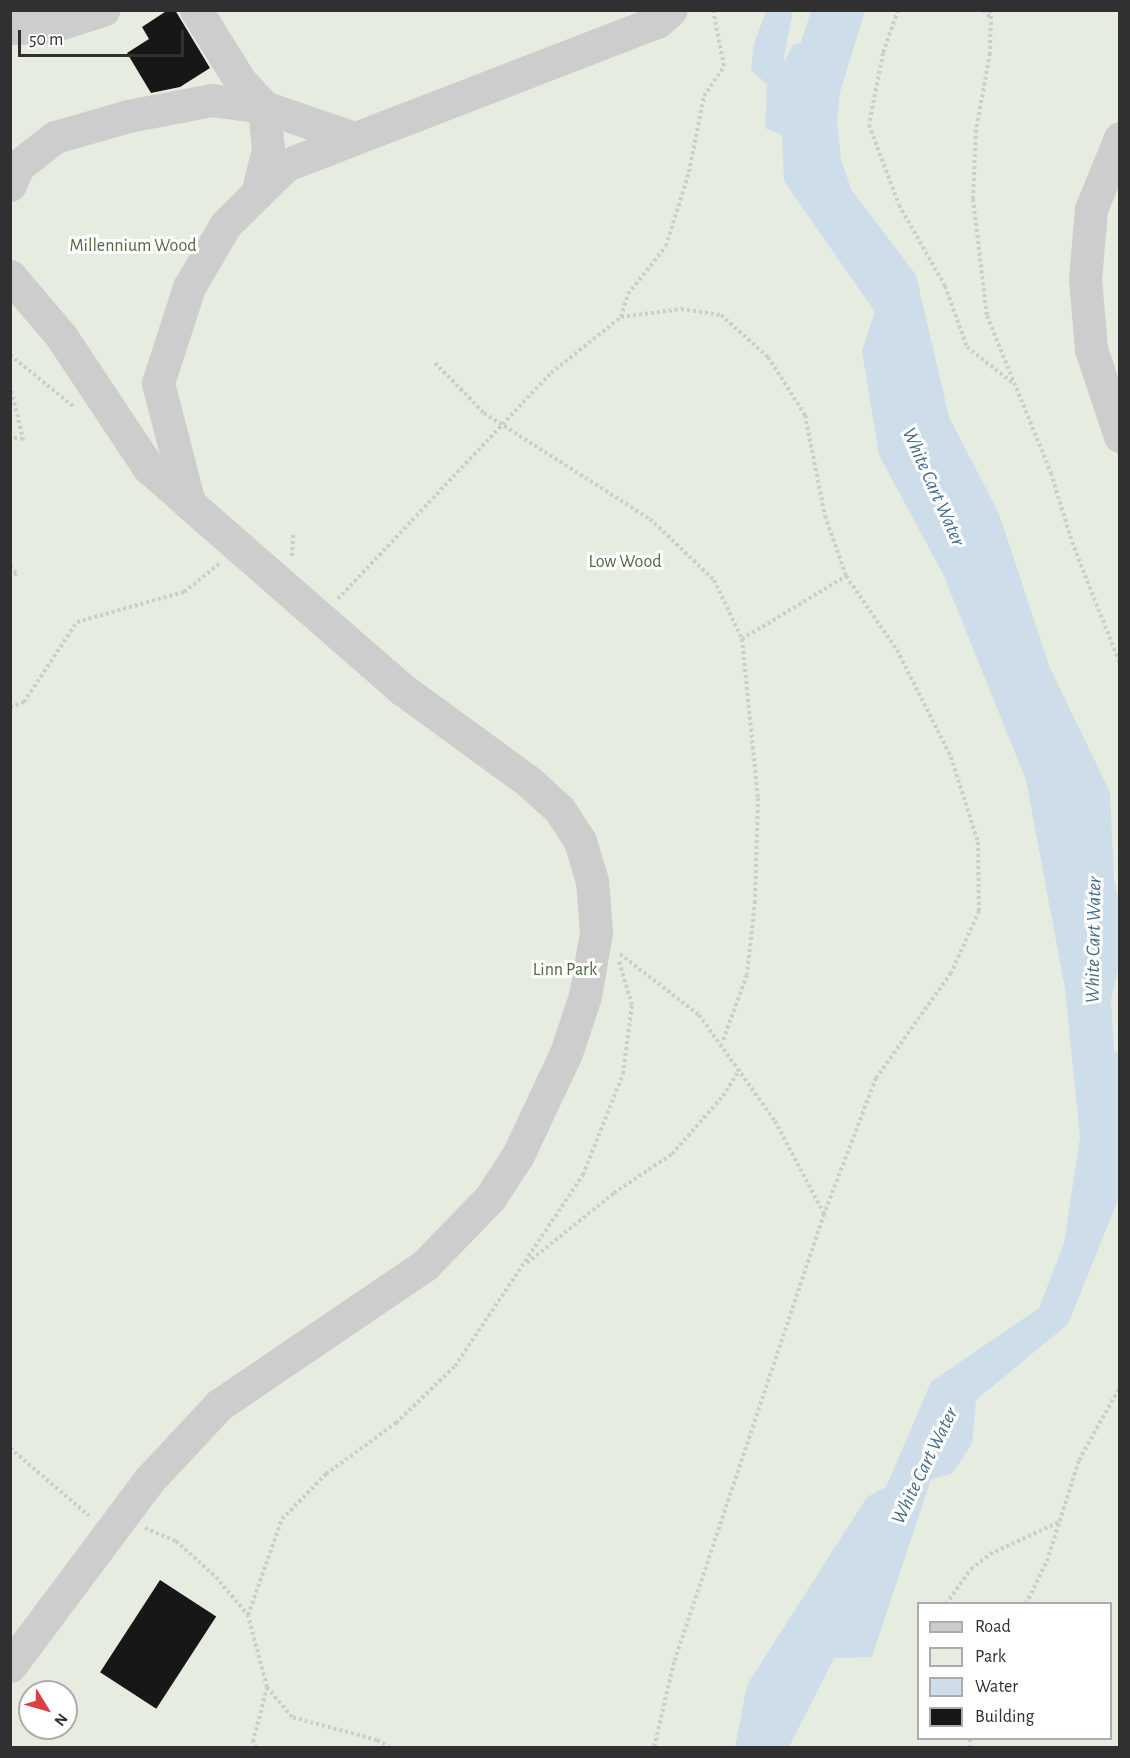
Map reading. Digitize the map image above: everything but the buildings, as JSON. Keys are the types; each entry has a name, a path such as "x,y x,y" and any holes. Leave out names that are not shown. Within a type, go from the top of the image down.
{"lane":[{"path":"10,28 49,27 103,10"},
{"path":"196,10 240,81 264,107 267,149 257,194"},
{"path":"189,503 158,383 189,287 225,224 286,165 657,22 670,10"},
{"path":"13,172 55,137 128,116 211,100 264,107 354,138"},
{"path":"1119,138 1090,210 1085,279 1091,349 1119,436"},
{"path":"10,276 61,336 148,466 319,620 412,697 528,781 559,809 580,841 592,881 597,932 585,996 566,1053 518,1155 490,1198 426,1265 219,1405 150,1479 10,1666"}],"path":[{"path":"621,317 628,294 666,246 689,172 704,96 724,66 713,10"},
{"path":"898,10 883,53 869,125 899,205 945,286 967,347 1015,385"},
{"path":"983,10 991,17"},
{"path":"991,10 990,53 976,130 973,199 987,316 1052,473 1072,542 1119,664"},
{"path":"319,620 506,424 551,373 621,317 681,309 721,315 768,357 805,416 825,516 846,576 897,650 951,757 978,842 979,911 951,973 876,1078 824,1214 674,1662 654,1748"},
{"path":"435,363 484,412 506,424 650,519 714,580 742,639 758,798 755,900 747,975 721,1044"},
{"path":"10,385 23,439 10,437"},
{"path":"10,707 24,702 77,622 184,592 238,548"},
{"path":"10,566 17,574 10,577"},
{"path":"742,639 846,576"},
{"path":"248,1615 282,1519 326,1474 396,1423 455,1366 583,1175 623,1074 632,1005 617,951 685,1003 721,1044 775,1121 824,1214"},
{"path":"524,1266 614,1193 672,1154 723,1096 740,1069"},
{"path":"1027,1602 1047,1561 1079,1460 1119,1387"},
{"path":"10,1448 116,1526 176,1541 216,1577 248,1615 267,1687 292,1717 377,1740 390,1748"},
{"path":"947,1602 970,1569 990,1554 1059,1521"},
{"path":"256,1748 253,1742 267,1687"}],"green space":[{"name":"Linn Park","path":"10,11 1119,11 1119,1747 11,1747"}],"water":[{"name":"White Cart Water","path":"766,11 793,11 783,63 793,45 801,42 811,11 865,11 840,92 837,121 841,159 851,189 916,275 949,417 999,514 1050,668 1110,792 1114,879 1120,906 1119,964 1111,1000 1114,1051 1120,1053 1120,1195 1068,1324 976,1400 972,1444 952,1474 931,1479 872,1657 834,1658 789,1747 735,1748 747,1685 867,1497 886,1487 931,1382 1039,1308 1064,1243 1080,1137 1065,989 1026,780 943,574 879,455 862,351 875,312 784,181 782,135 765,128 767,84 751,71 754,44"}],"park label":[{"name":"Millennium Wood","path":"133,246"},
{"name":"Low Wood","path":"625,562"}]}
